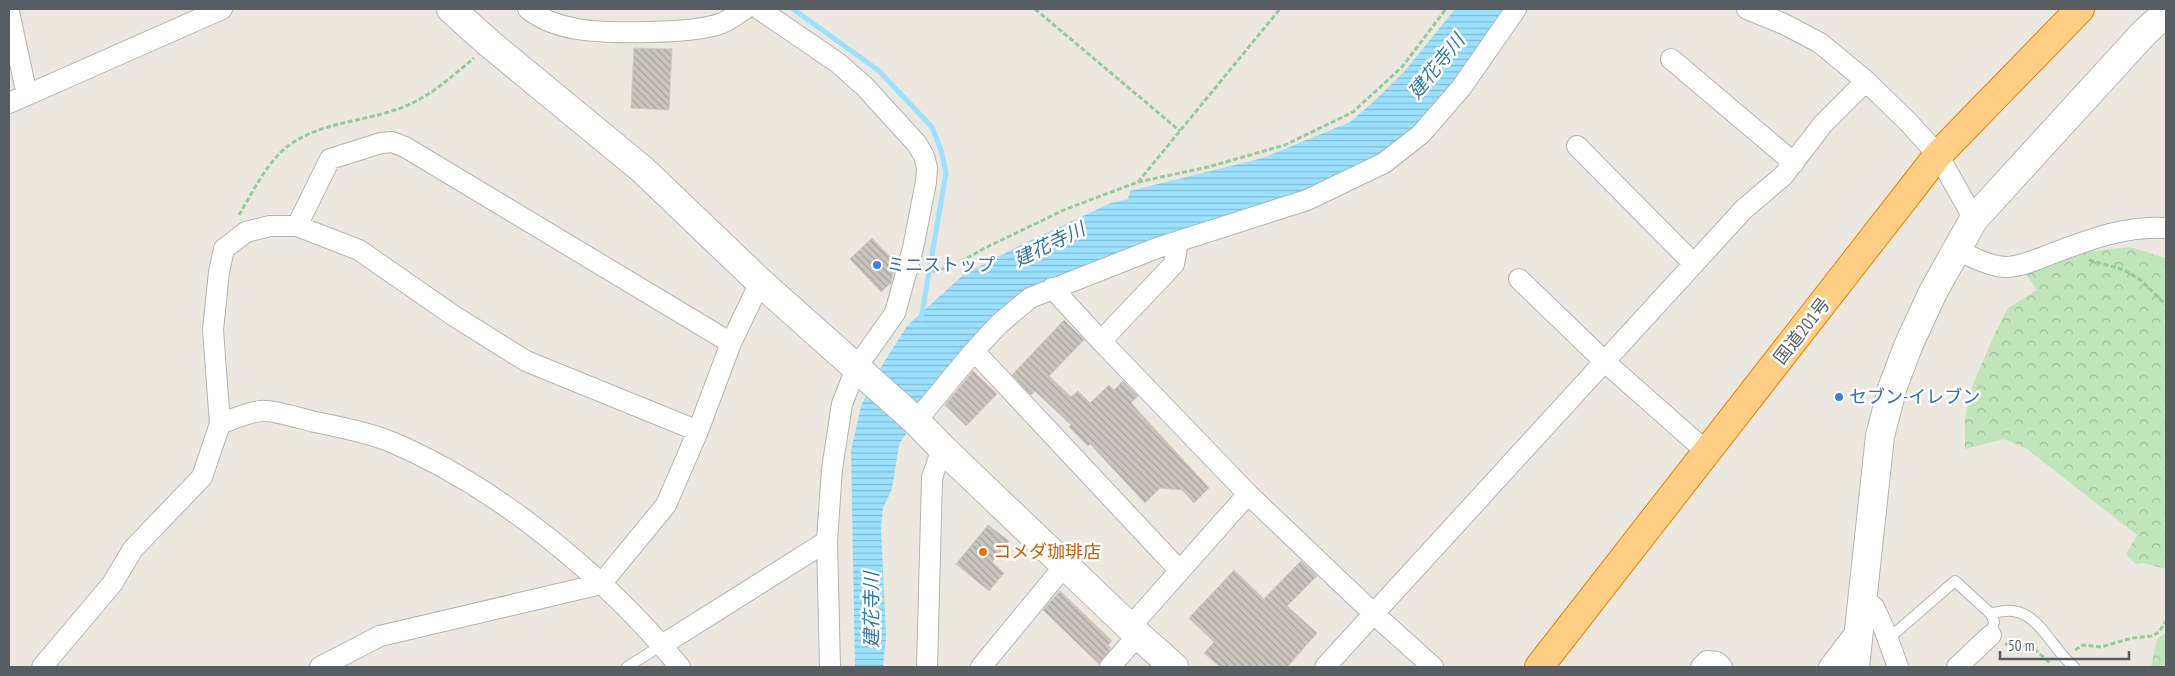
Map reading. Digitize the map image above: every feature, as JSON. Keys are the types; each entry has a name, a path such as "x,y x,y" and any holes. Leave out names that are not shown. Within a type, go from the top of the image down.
{"highway":[{"name":"国道201号","path":"1539,667 1708,453 1938,155 2080,9"}],"street":[{"path":"9,12 18,99 222,9"},
{"path":"450,9 643,170 760,282 916,421 942,448 1174,667"},
{"path":"528,9 553,23 578,30 619,31 680,30 714,25 722,23 745,9"},
{"path":"759,9 838,63 865,87 917,144 924,156 927,168 926,182 906,278 895,313 842,404 832,469 827,541 830,667"},
{"path":"916,421 999,324 1030,298 1052,288 1178,242 1307,200 1384,163 1422,134 1461,88 1516,9"},
{"path":"1747,9 1784,24 1820,43 1866,82 1910,124 1938,155 1974,219"},
{"path":"1855,667 1861,597 1880,436 1891,395 1909,344 1956,249 1974,219 2144,33 2166,13"},
{"path":"1671,58 1794,163"},
{"path":"1325,667 1744,209 1783,176 1823,124 1866,82"},
{"path":"297,226 330,159 381,143 392,142 422,157 731,343"},
{"path":"1576,146 1694,264"},
{"path":"42,667 112,584 133,548 202,477 220,424 213,330 219,272 224,249 246,232 270,226 297,226 359,250 454,316 526,361 698,431"},
{"path":"1956,249 1976,259 2006,267 2040,258 2107,233 2166,228"},
{"path":"1101,341 1174,264 1178,242"},
{"path":"1518,278 1605,362 1708,453"},
{"path":"320,667 380,636 601,584 666,505 698,431 731,343 760,282"},
{"path":"1052,288 1248,494 1374,614 1433,667"},
{"path":"974,351 1180,570"},
{"path":"220,424 262,410 355,430 389,442 456,475 513,512 559,546 601,584 662,645 680,667"},
{"path":"927,667 932,478 942,448"},
{"path":"1110,667 1134,631 1180,570 1248,494"},
{"path":"662,645 827,541"},
{"path":"980,667 1065,565"},
{"path":"1861,597 1874,607 1898,667"},
{"path":"1829,667 1858,629"},
{"path":"1957,667 1991,635"},
{"path":"1701,667 1707,661 1717,662 1722,667"}],"lane":[{"path":"1888,638 1955,581 1992,614 1994,622 1991,635"},
{"path":"1992,614 2002,610 2020,611 2028,616 2056,645 2070,664"},
{"path":"627,667 662,645"}],"path":[{"path":"1034,9 1180,131"},
{"path":"1138,182 1280,9"},
{"path":"906,278 951,267 984,248 1066,209 1138,182 1208,167 1285,145 1354,112 1402,67 1446,9"},
{"path":"2086,259 2124,270 2142,281 2166,306"},
{"path":"1991,635 2002,644 2033,648 2048,662 2070,664 2077,647 2083,645 2101,647 2132,638 2152,636 2159,632 2166,621"}],"green space":[{"path":"2130,247 2166,258 2166,569 2143,563 2135,564 2126,554 2137,535 2027,449 2004,439 1965,449 1965,418 1973,384 1996,331 2008,308 2037,290 2024,271 2072,253"},
{"path":"2166,633 2166,667 2151,667 2157,639"}],"water":[{"name":"建花寺川","path":"1455,9 1508,9 1437,107 1401,141 1353,169 1302,194 1050,285 924,404 899,445 892,489 883,508 881,528 886,635 883,667 855,667 851,451 861,406 884,362 907,326 963,275 1021,245 1111,203 1128,199 1130,191 1263,158 1350,122 1404,72"}],"building":[{"path":"634,48 672,49 669,110 631,108"},
{"name":"ミニストップ","path":"872,238 896,263 891,283 881,292 850,259"},
{"path":"1064,320 1084,340 1049,376 1071,397 1078,391 1090,403 1109,385 1114,390 1123,381 1138,396 1131,403 1209,488 1194,503 1182,490 1160,488 1145,503 1090,444 1088,446 1069,427 1071,425 1035,391 1031,395 1012,375"},
{"path":"973,371 997,394 966,426 945,405"},
{"name":"コメダ珈琲店","path":"988,525 1009,541 992,562 1004,573 989,591 956,564"},
{"path":"1301,561 1317,576 1287,606 1317,633 1287,667 1220,667 1204,653 1214,642 1189,618 1234,570 1264,599"},
{"path":"1060,591 1112,641 1108,645 1111,648 1099,664 1043,610"}],"waterway":[{"path":"793,9 878,70 932,127 941,150 946,173 921,319"}],"place":[{"name":"ミニストップ","path":"877,265"},
{"name":"セブン-イレブン","path":"1839,397"},
{"name":"コメダ珈琲店","path":"983,552"}]}
